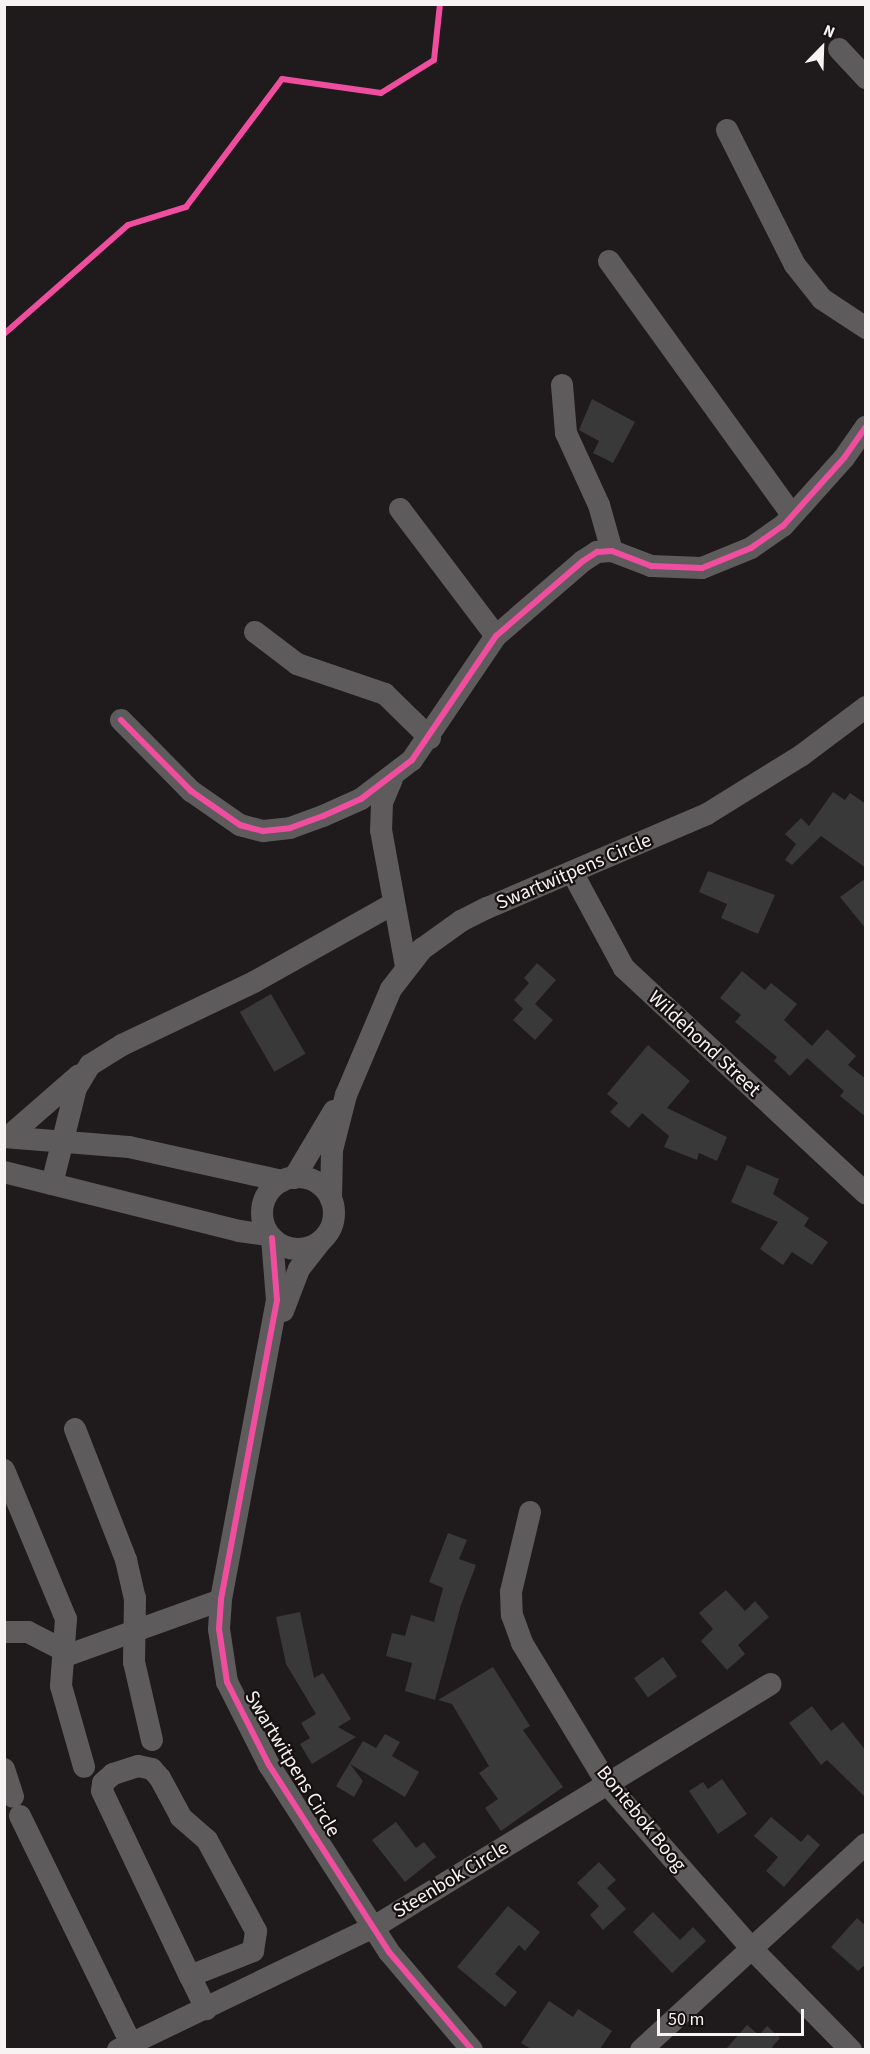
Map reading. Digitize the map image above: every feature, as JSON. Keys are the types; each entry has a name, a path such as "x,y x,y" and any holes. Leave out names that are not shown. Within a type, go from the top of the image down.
{"street":[{"path":"839,49 866,78"},
{"path":"727,130 755,193 795,265 822,299 866,328"},
{"path":"609,261 792,515"},
{"path":"562,385 566,433 599,505 612,551"},
{"path":"121,720 190,791 217,812 240,825 263,831 290,828 323,816 361,799 392,779 429,738 496,636 583,561 597,552 612,551 651,566 702,567 775,534 844,458 866,427"},
{"path":"400,509 496,636"},
{"path":"255,632 297,664 385,694 429,738"},
{"name":"Swartwitpens Circle","path":"331,1199 332,1150 346,1095 377,1016 405,966 461,921 707,813 862,719"},
{"path":"392,779 382,803 381,830 405,966"},
{"name":"Wildehond Street","path":"572,872 624,968 866,1194"},
{"path":"6,1137 90,1065 122,1045 254,982 393,904"},
{"path":"51,1184 76,1088 90,1065"},
{"name":"Swartwitpens Circle","path":"288,1179 346,1095"},
{"path":"4,1172 270,1236 290,1249 301,1249 321,1241 333,1221 331,1199 316,1182 288,1179 171,1155 61,1141 6,1137"},
{"path":"270,1236 262,1218 264,1200 288,1179"},
{"name":"Swartwitpens Circle","path":"270,1236 277,1300 221,1600 222,1657 235,1705 269,1765 374,1927 424,1997 472,2049"},
{"name":"Swartwitpens Circle","path":"268,1356 298,1269 321,1241"},
{"path":"75,1429 126,1560 135,1598 134,1662 152,1740"},
{"path":"4,1470 66,1619 61,1686 84,1767"},
{"name":"Bontebok Boog","path":"530,1512 514,1575 512,1615 522,1643 608,1785 751,1948 851,2049"},
{"path":"4,1632 28,1632 71,1654 221,1600"},
{"name":"Steenbok Circle","path":"124,2046 206,2009 374,1927 771,1684"},
{"path":"190,1976 253,1951 256,1931 207,1840 181,1817 160,1778 152,1769 138,1766 113,1774 103,1783 102,1791 190,1976 206,2009"},
{"path":"4,1769 16,1806 124,2046"},
{"path":"641,2049 866,1844"}],"building":[{"path":"592,399 635,422 613,463 593,453 599,441 579,430"},
{"path":"833,792 845,800 850,793 866,804 866,868 821,836 792,865 785,860 796,844 785,834 801,818 809,826"},
{"path":"708,871 775,895 758,934 721,918 727,904 699,892"},
{"path":"866,878 866,929 840,897"},
{"path":"537,963 556,980 535,1004 553,1020 535,1040 513,1020 523,1009 514,1000 529,983 524,978"},
{"path":"742,971 765,990 771,983 797,1004 784,1020 812,1046 827,1029 856,1056 848,1065 866,1079 866,1117 840,1096 844,1091 807,1058 790,1076 774,1061 777,1057 735,1022 741,1015 720,998"},
{"path":"271,994 306,1054 274,1072 240,1012"},
{"path":"648,1045 690,1081 667,1108 727,1137 717,1161 699,1153 697,1160 664,1147 669,1136 642,1113 629,1128 610,1112 618,1103 607,1094"},
{"path":"747,1165 779,1179 773,1194 809,1218 804,1226 828,1242 812,1265 792,1252 783,1265 760,1249 778,1222 731,1202"},
{"path":"448,1533 467,1540 459,1559 476,1565 461,1605 435,1700 405,1691 412,1663 386,1656 392,1633 405,1636 411,1615 434,1622 443,1588 429,1582"},
{"path":"726,1590 745,1611 755,1601 769,1617 738,1645 745,1654 727,1670 701,1641 713,1629 699,1613"},
{"path":"300,1612 314,1678 323,1673 351,1719 338,1727 356,1737 312,1764 300,1744 310,1738 301,1723 316,1714 286,1664 276,1617"},
{"path":"663,1657 677,1676 648,1698 634,1678"},
{"path":"493,1667 530,1726 523,1730 563,1787 501,1831 485,1808 498,1799 479,1773 489,1766 452,1704 438,1700"},
{"path":"812,1706 831,1731 843,1722 866,1751 866,1798 827,1760 821,1765 789,1723"},
{"path":"385,1734 400,1742 392,1756 419,1772 405,1797 350,1764 363,1781 354,1797 336,1786 363,1741 376,1748"},
{"path":"722,1779 747,1814 718,1834 689,1791 703,1782 708,1789"},
{"path":"771,1817 801,1842 808,1834 820,1845 784,1887 766,1871 778,1857 754,1836"},
{"path":"396,1822 416,1848 424,1842 436,1857 405,1882 372,1840"},
{"path":"599,1862 616,1880 607,1888 626,1909 603,1930 590,1915 599,1906 577,1883"},
{"path":"508,1906 540,1932 525,1951 519,1945 495,1974 517,1992 505,2007 457,1967"},
{"path":"653,1912 680,1940 693,1927 706,1941 672,1973 633,1932"},
{"path":"857,1918 866,1926 866,1964 858,1971 831,1947"},
{"path":"549,2001 573,2017 578,2009 612,2031 600,2049 531,2049 521,2043"},
{"path":"747,2025 759,2035 767,2026 780,2038 772,2047 775,2049 726,2049"}],"cycle path":[{"path":"4,334 128,225 186,207 282,79 381,93 434,60 440,4"},
{"path":"121,720 191,791 240,825 263,831 290,828 323,816 361,799 412,760 496,636 583,561 597,552 612,551 651,566 702,568 751,548 783,526 844,458 866,427"},
{"path":"272,1238 277,1300 221,1600 219,1629 227,1682 269,1765 389,1952 472,2050"}]}
